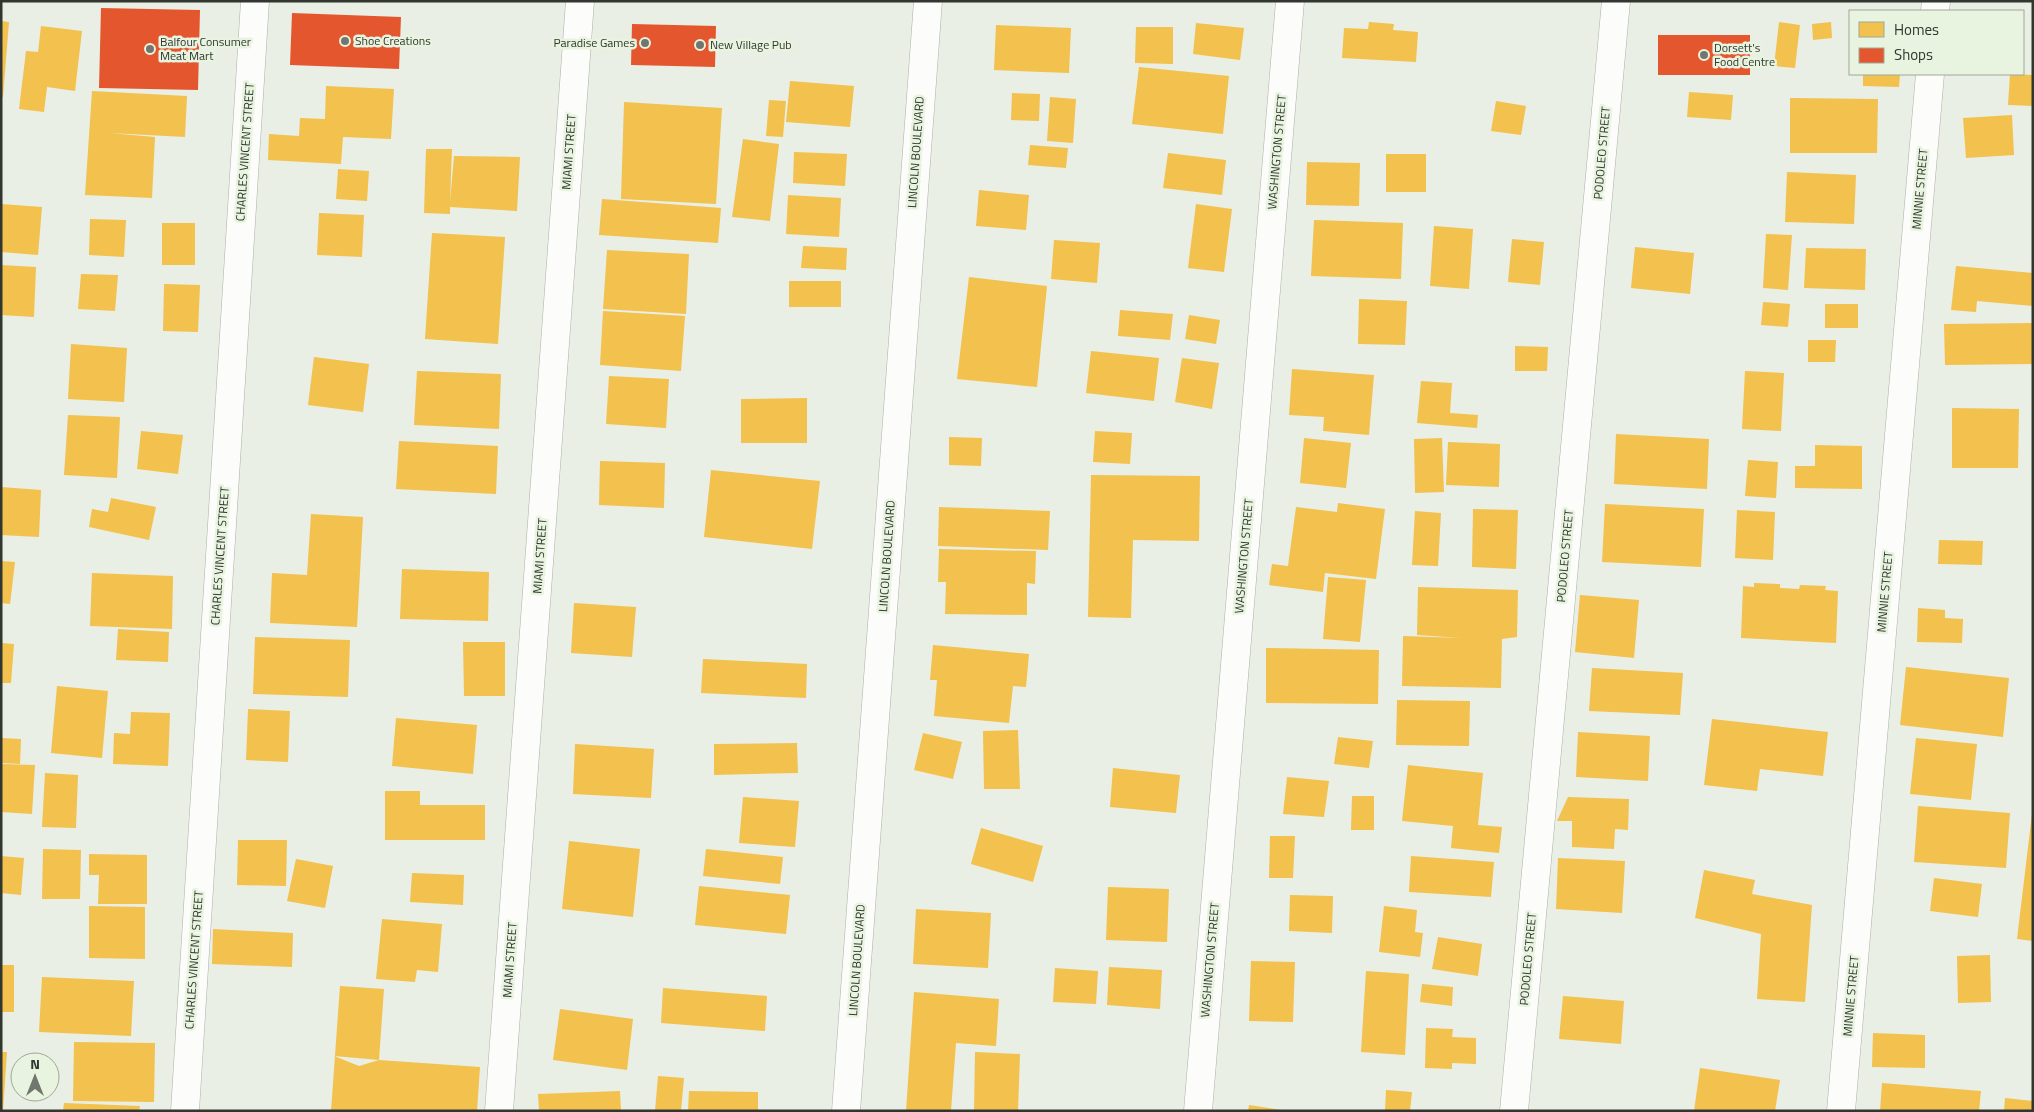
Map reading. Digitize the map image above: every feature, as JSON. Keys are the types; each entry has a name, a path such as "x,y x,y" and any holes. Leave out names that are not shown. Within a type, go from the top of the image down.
{"street":[{"name":"CHARLES VINCENT STREET","path":"185,1111 255,1"},
{"name":"MIAMI STREET","path":"499,1111 580,1"},
{"name":"LINCOLN BOULEVARD","path":"846,1111 928,1"},
{"name":"WASHINGTON STREET","path":"1198,1111 1290,1"},
{"name":"PODOLEO STREET","path":"1514,1111 1616,1"},
{"name":"MINNIE STREET","path":"1841,1111 1930,75"}],"building: Homes":[{"path":"1,21 9,22 3,97 1,97"},
{"path":"1369,22 1394,24 1393,30 1418,32 1416,62 1342,58 1344,28 1368,29"},
{"path":"1779,22 1800,25 1795,68 1774,66"},
{"path":"1831,22 1832,38 1813,40 1812,24"},
{"path":"1196,23 1244,28 1240,60 1193,54"},
{"path":"996,25 1071,28 1069,73 994,70"},
{"path":"41,26 82,31 75,91 47,87 44,112 19,109 26,51 38,52"},
{"path":"1136,27 1173,27 1173,64 1135,63"},
{"path":"1139,67 1229,76 1223,134 1132,124"},
{"path":"1863,75 1900,75 1899,87 1863,86"},
{"path":"2010,75 2033,75 2033,106 2008,105"},
{"path":"790,81 854,86 850,127 786,122"},
{"path":"326,86 394,89 391,139 343,137 341,164 268,160 269,134 299,136 300,118 325,119"},
{"path":"92,91 187,96 185,137 109,133 155,137 152,198 85,195"},
{"path":"1689,92 1733,95 1731,120 1687,117"},
{"path":"1012,93 1040,94 1039,121 1011,120"},
{"path":"1050,97 1076,99 1073,143 1047,141"},
{"path":"1790,98 1878,99 1877,153 1790,153"},
{"path":"769,100 786,101 783,137 766,136"},
{"path":"1496,101 1526,106 1521,135 1491,131"},
{"path":"624,102 722,108 716,204 621,199"},
{"path":"2012,115 2014,155 1966,158 1963,118"},
{"path":"743,139 779,144 770,221 732,217"},
{"path":"1030,145 1068,148 1066,168 1028,165"},
{"path":"426,149 452,149 450,202 454,156 520,157 517,211 450,207 450,214 424,213"},
{"path":"794,152 847,154 845,186 793,183"},
{"path":"1168,153 1226,160 1222,195 1163,188"},
{"path":"1386,154 1426,154 1426,192 1386,192"},
{"path":"1307,162 1360,163 1359,206 1306,205"},
{"path":"338,169 369,171 367,201 336,199"},
{"path":"1787,172 1856,175 1854,224 1785,222"},
{"path":"979,190 1029,195 1026,230 976,226"},
{"path":"788,195 841,198 839,237 786,234"},
{"path":"602,199 721,208 718,243 599,235"},
{"path":"1,204 42,207 38,255 1,252"},
{"path":"1196,204 1232,209 1224,272 1188,268"},
{"path":"319,213 364,215 362,257 317,255"},
{"path":"90,219 126,220 124,257 89,255"},
{"path":"1314,220 1403,223 1401,279 1311,276"},
{"path":"162,223 195,223 195,265 162,265"},
{"path":"1434,226 1473,229 1469,289 1430,286"},
{"path":"432,233 505,237 498,344 425,339"},
{"path":"1766,234 1792,235 1788,290 1763,288"},
{"path":"1512,239 1544,242 1540,285 1508,282"},
{"path":"1054,240 1100,243 1097,283 1051,279"},
{"path":"803,246 847,248 846,270 801,268"},
{"path":"1635,247 1694,253 1690,294 1631,288"},
{"path":"1806,248 1866,249 1865,290 1804,288"},
{"path":"607,250 689,254 686,314 603,309"},
{"path":"1,265 36,267 34,317 1,315"},
{"path":"1956,266 2033,273 2033,306 1977,301 1976,312 1951,310"},
{"path":"81,274 118,275 115,311 78,309"},
{"path":"969,277 1047,286 1037,387 957,379"},
{"path":"789,281 841,281 841,307 789,307"},
{"path":"164,284 200,285 198,332 163,331"},
{"path":"1359,299 1407,301 1405,345 1358,344"},
{"path":"1763,302 1790,304 1788,327 1761,325"},
{"path":"1825,304 1858,304 1858,328 1825,328"},
{"path":"1120,310 1173,314 1170,340 1118,336"},
{"path":"603,311 685,316 681,371 600,365"},
{"path":"1189,315 1220,320 1216,344 1185,339"},
{"path":"2033,323 2033,364 1945,365 1944,324"},
{"path":"1808,340 1836,340 1835,362 1808,362"},
{"path":"71,344 127,348 124,402 68,399"},
{"path":"1515,346 1548,347 1547,371 1515,371"},
{"path":"1091,351 1159,358 1154,401 1086,393"},
{"path":"314,357 369,364 363,412 308,405"},
{"path":"1182,358 1219,363 1212,409 1175,402"},
{"path":"1292,369 1374,375 1369,435 1323,431 1324,417 1289,415"},
{"path":"417,371 501,374 499,429 414,425"},
{"path":"1745,371 1784,373 1781,431 1742,429"},
{"path":"609,376 669,379 666,428 606,424"},
{"path":"1421,381 1452,383 1450,413 1478,415 1477,428 1417,423"},
{"path":"807,398 807,443 741,443 741,399"},
{"path":"1952,408 2019,409 2018,468 1952,468"},
{"path":"68,415 120,417 117,478 64,475"},
{"path":"141,431 183,435 178,474 137,469"},
{"path":"1095,431 1132,433 1130,464 1093,462"},
{"path":"1616,434 1709,439 1707,489 1614,484"},
{"path":"949,437 982,438 981,466 949,465"},
{"path":"1304,438 1351,443 1346,488 1300,483"},
{"path":"1442,438 1444,492 1415,493 1414,439"},
{"path":"399,441 498,446 496,494 396,489"},
{"path":"1448,442 1500,444 1499,487 1446,485"},
{"path":"1815,445 1862,446 1862,489 1795,488 1795,466 1815,466"},
{"path":"1748,460 1778,462 1776,498 1745,496"},
{"path":"600,461 665,463 664,508 599,505"},
{"path":"711,470 820,481 812,549 704,537"},
{"path":"1091,475 1200,476 1199,541 1133,540 1131,618 1088,617"},
{"path":"1,487 41,490 39,537 1,535"},
{"path":"111,498 156,507 149,540 89,527 92,509 108,512"},
{"path":"1338,503 1385,509 1376,579 1325,573 1323,592 1269,585 1272,564 1288,566 1296,507 1337,512"},
{"path":"1605,504 1704,509 1701,567 1602,562"},
{"path":"939,507 1050,511 1048,550 938,546"},
{"path":"1473,509 1518,510 1516,569 1472,567"},
{"path":"1737,510 1775,512 1773,560 1735,558"},
{"path":"1415,511 1441,513 1438,566 1412,565"},
{"path":"311,514 363,517 357,627 270,623 272,573 307,575"},
{"path":"1939,540 1983,541 1982,565 1938,564"},
{"path":"939,549 1036,551 1035,584 1027,583 1027,615 945,614 946,582 938,582"},
{"path":"1,561 15,562 10,604 1,603"},
{"path":"402,569 489,572 488,621 400,619"},
{"path":"92,573 173,576 172,629 90,626"},
{"path":"1328,577 1366,580 1360,642 1323,639"},
{"path":"1754,583 1780,584 1780,588 1799,589 1800,585 1826,586 1825,590 1838,591 1836,643 1741,638 1743,586 1754,587"},
{"path":"1418,587 1518,590 1517,637 1502,639 1501,688 1402,686 1403,636 1461,638 1417,635"},
{"path":"1580,595 1639,600 1634,658 1575,652"},
{"path":"574,603 636,607 632,657 571,653"},
{"path":"1918,608 1945,610 1945,618 1963,619 1962,643 1917,642"},
{"path":"118,629 169,632 168,662 116,660"},
{"path":"255,637 350,640 348,697 253,694"},
{"path":"463,642 505,642 505,696 464,696"},
{"path":"1,643 14,644 11,683 1,683"},
{"path":"933,645 1029,654 1026,687 1013,686 1009,723 934,716 937,680 930,680"},
{"path":"1266,648 1379,650 1378,704 1266,703"},
{"path":"703,659 807,664 806,698 701,693"},
{"path":"1906,667 2009,678 2003,737 1900,725"},
{"path":"1592,668 1683,673 1680,715 1589,711"},
{"path":"57,686 108,691 102,758 51,753"},
{"path":"1397,700 1470,701 1469,746 1396,745"},
{"path":"248,709 290,711 288,762 246,760"},
{"path":"131,712 170,713 168,766 113,764 114,733 130,734"},
{"path":"396,718 477,725 473,774 392,766"},
{"path":"1712,719 1828,732 1823,776 1760,769 1757,791 1704,785"},
{"path":"1018,730 1020,789 984,789 983,731"},
{"path":"1578,732 1650,736 1648,781 1576,777"},
{"path":"923,733 962,742 953,779 914,770"},
{"path":"1338,737 1373,741 1369,768 1334,764"},
{"path":"1,738 21,739 20,764 1,763"},
{"path":"1916,738 1977,744 1971,800 1910,794"},
{"path":"797,743 798,773 714,775 714,744"},
{"path":"575,744 654,749 651,798 573,794"},
{"path":"1,764 35,765 32,814 1,812"},
{"path":"1408,765 1483,773 1478,825 1502,827 1499,853 1451,848 1453,826 1402,821"},
{"path":"1113,768 1180,775 1176,813 1110,807"},
{"path":"45,773 78,775 76,828 42,827"},
{"path":"1287,777 1329,781 1324,817 1283,814"},
{"path":"385,791 420,791 420,805 485,805 485,840 385,840"},
{"path":"1352,796 1374,796 1374,830 1351,830"},
{"path":"743,797 799,801 795,847 739,843"},
{"path":"1568,797 1629,799 1628,830 1615,829 1614,849 1572,847 1572,821 1557,821"},
{"path":"1918,806 2010,813 2006,868 1914,862"},
{"path":"2033,814 2033,941 2017,939"},
{"path":"981,828 1043,846 1033,882 971,864"},
{"path":"1270,836 1295,836 1293,878 1269,878"},
{"path":"238,840 287,840 286,886 237,885"},
{"path":"569,841 640,849 633,917 562,909"},
{"path":"43,849 81,850 80,899 42,899"},
{"path":"706,849 783,857 780,884 703,876"},
{"path":"89,854 147,855 147,904 98,904 99,875 89,875"},
{"path":"1,856 24,858 21,895 1,893"},
{"path":"1411,856 1494,862 1491,897 1409,892"},
{"path":"1558,858 1625,861 1622,913 1556,909"},
{"path":"296,859 333,866 325,908 287,901"},
{"path":"1704,870 1755,880 1752,894 1812,905 1805,1002 1757,999 1761,934 1695,918"},
{"path":"412,873 464,875 463,905 410,902"},
{"path":"1934,878 1982,884 1978,917 1930,911"},
{"path":"699,886 790,895 786,934 695,925"},
{"path":"1108,887 1169,889 1167,942 1106,940"},
{"path":"1290,895 1333,896 1332,933 1289,931"},
{"path":"89,906 145,907 145,959 89,958"},
{"path":"1384,906 1417,910 1415,932 1423,933 1420,957 1379,952"},
{"path":"916,909 991,913 988,968 913,964"},
{"path":"382,919 442,924 438,972 417,970 415,982 376,979"},
{"path":"213,929 293,933 292,967 212,964"},
{"path":"1438,937 1482,944 1478,976 1432,969"},
{"path":"1990,955 1991,1002 1958,1003 1957,956"},
{"path":"1251,961 1295,962 1293,1022 1249,1021"},
{"path":"1,965 14,965 14,1012 1,1012"},
{"path":"1109,967 1162,970 1160,1009 1107,1005"},
{"path":"1055,968 1098,971 1096,1004 1053,1002"},
{"path":"1366,971 1409,974 1405,1055 1361,1052"},
{"path":"42,977 134,981 131,1036 39,1032"},
{"path":"1422,984 1453,987 1452,1006 1420,1002"},
{"path":"340,986 384,989 379,1060 335,1056"},
{"path":"663,988 767,996 765,1031 661,1023"},
{"path":"914,992 999,999 996,1046 956,1043 951,1111 906,1111"},
{"path":"1563,996 1624,1001 1621,1044 1559,1039"},
{"path":"560,1009 633,1019 627,1070 553,1060"},
{"path":"1426,1028 1453,1029 1452,1037 1476,1038 1476,1064 1452,1063 1452,1069 1425,1068"},
{"path":"1873,1033 1925,1035 1925,1068 1872,1067"},
{"path":"74,1042 155,1043 154,1102 73,1101"},
{"path":"1,1052 7,1052 3,1111 1,1111"},
{"path":"975,1052 1020,1054 1018,1111 974,1111"},
{"path":"335,1056 359,1066 379,1060 480,1067 477,1111 331,1111"},
{"path":"1700,1068 1780,1080 1775,1111 1694,1111"},
{"path":"658,1076 684,1078 681,1111 655,1111"},
{"path":"1882,1083 1981,1091 1979,1111 1880,1111"},
{"path":"1386,1090 1412,1092 1410,1111 1385,1111"},
{"path":"620,1091 621,1111 539,1111 538,1094"},
{"path":"689,1091 758,1092 758,1111 688,1111"},
{"path":"2005,1098 2033,1101 2033,1111 2004,1111"},
{"path":"64,1103 140,1106 139,1111 63,1111"},
{"path":"1249,1105 1282,1110 1282,1111 1248,1111"}],"building: Shops":[{"name":"Balfour Consumer Meat Mart","path":"101,8 200,10 198,90 99,88"},
{"name":"Shoe Creations","path":"292,13 401,17 399,69 290,65"},
{"path":"632,24 716,26 715,67 631,65"},
{"name":"Dorsett's Food Centre","path":"1658,35 1750,35 1750,75 1658,75"}],"place":[{"name":"Shoe Creations","path":"345,41"},
{"name":"Paradise Games","path":"645,43"},
{"name":"New Village Pub","path":"700,45"},
{"name":"Balfour Consumer Meat Mart","path":"150,49"},
{"name":"Dorsett's Food Centre","path":"1704,55"}]}
